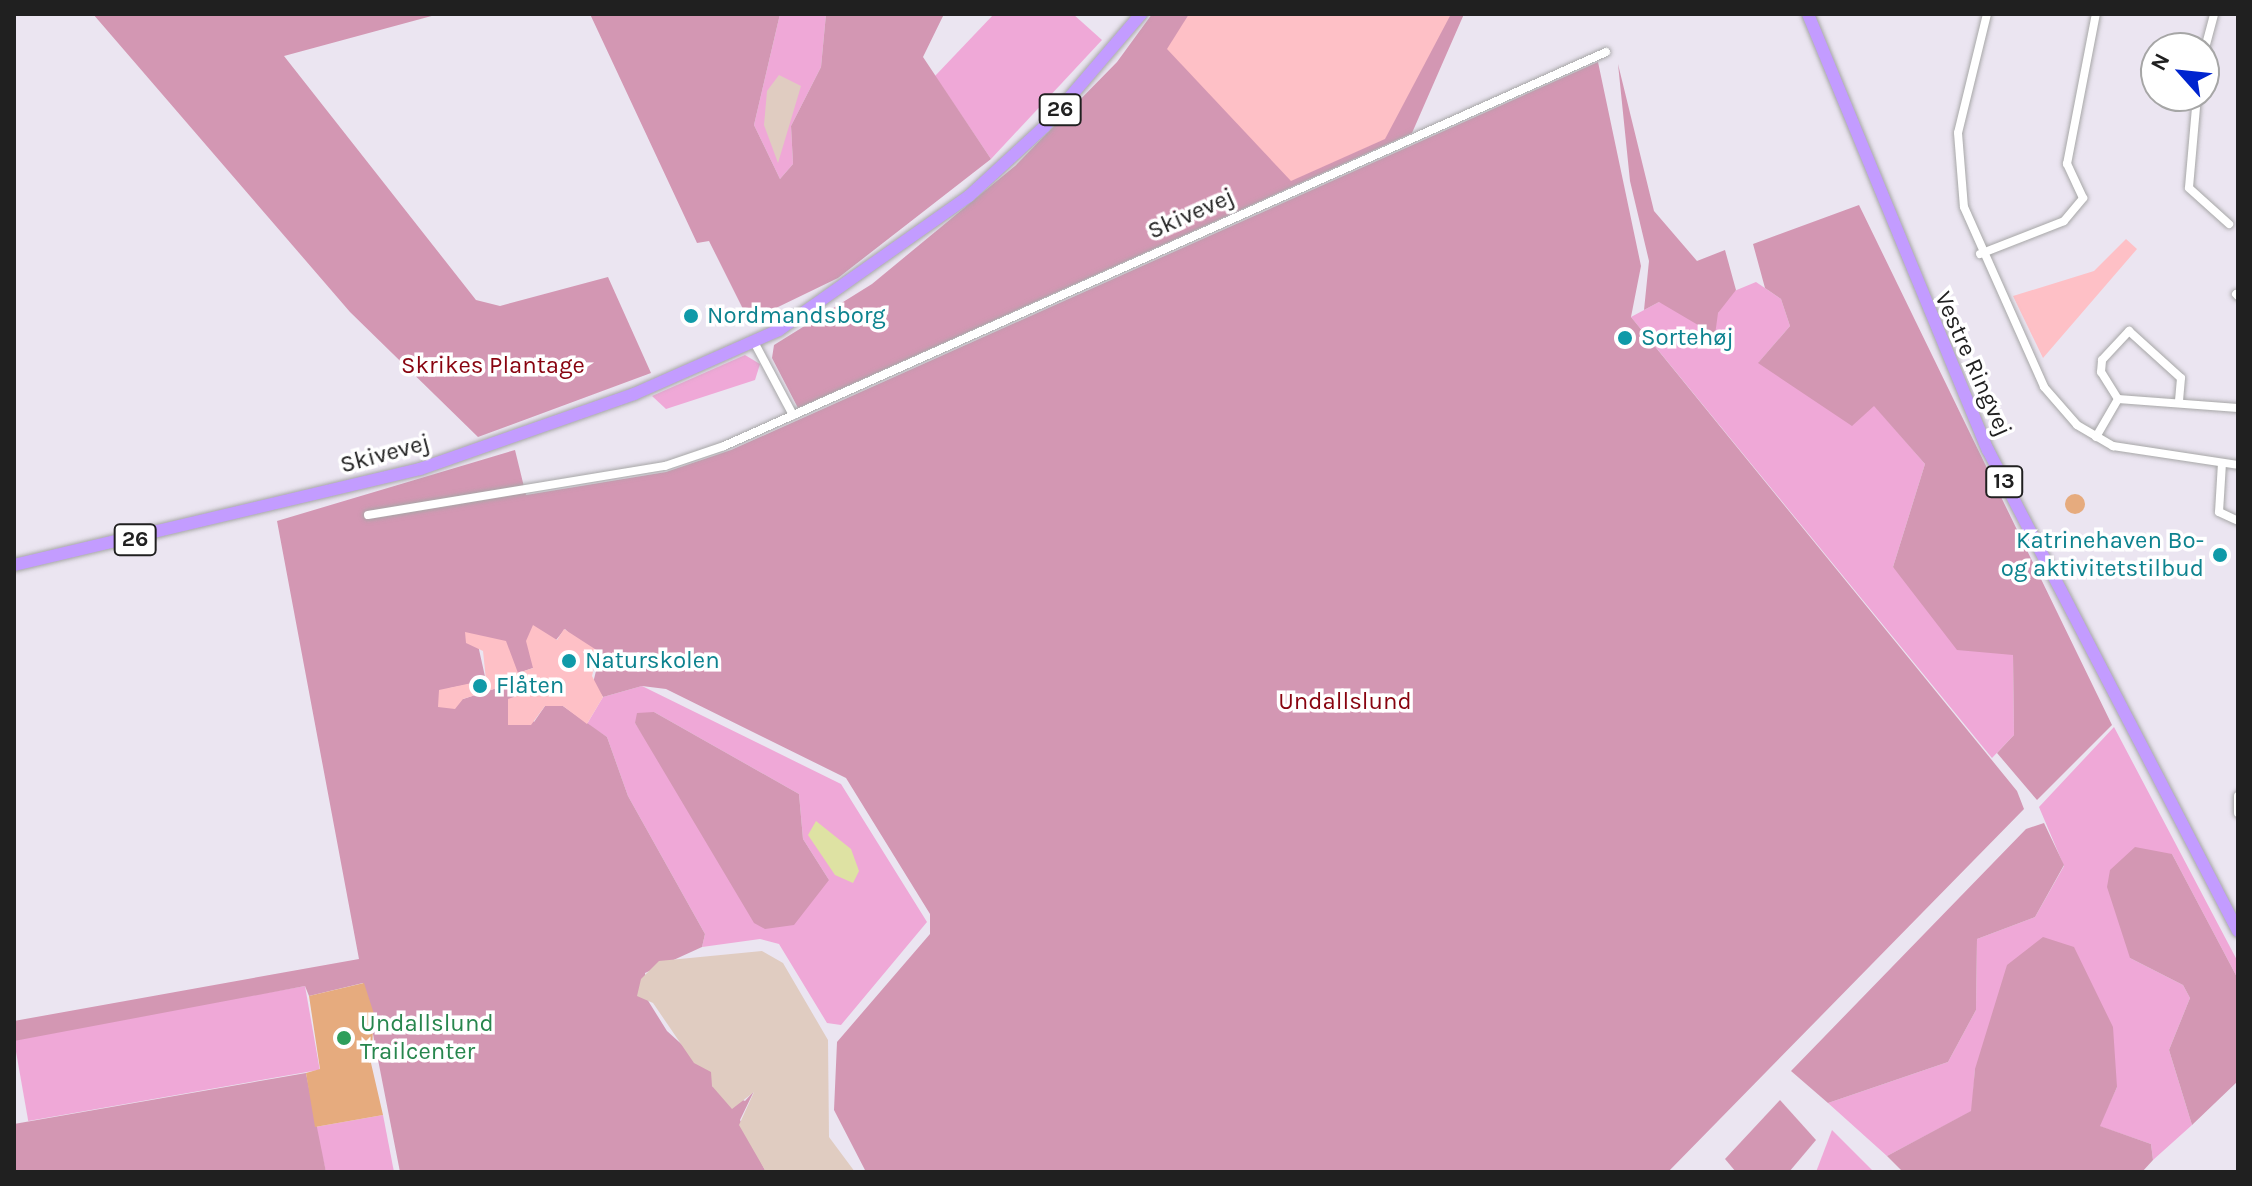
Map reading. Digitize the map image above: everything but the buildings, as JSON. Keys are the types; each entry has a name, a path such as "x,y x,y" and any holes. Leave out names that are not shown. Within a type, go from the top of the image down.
{"main road":[{"name":"Skivevej","path":"14,565 420,469 634,394 754,342 859,280 969,196 1045,126 1141,14"},
{"name":"Vestre Ringvej","path":"1808,14 1988,450 2238,931"}],"street":[{"path":"1987,14 1958,133 1964,207 1980,254 2044,387 2096,437 2146,455 2238,465"},
{"path":"1980,254 2064,221 2083,198 2067,164 2096,14"},
{"name":"Skivevej","path":"368,515 665,466 793,415 1606,52"},
{"path":"2196,112 2189,188 2229,224"},
{"path":"2118,399 2101,372 2102,360 2129,331 2181,378 2179,402"},
{"path":"754,342 793,415"},
{"path":"2096,437 2118,399"},
{"path":"2118,399 2238,408"},
{"path":"2222,463 2217,505 2223,518 2238,521"},
{"path":"2238,796 2238,813"}],"shaded area":[{"path":"780,14 826,14 821,67 791,126 793,164 780,179 754,125"},
{"path":"994,14 1073,14 1102,40 991,159 935,76"},
{"path":"1189,14 1451,14 1385,139 1291,181 1167,49"},
{"path":"779,75 801,86 778,163 764,125 767,91"},
{"path":"2126,239 2137,249 2043,358 2013,296 2094,271"},
{"path":"1756,282 1781,299 1790,326 1759,362 1874,405 1925,464 1893,567 2013,655 2014,735 1992,758 1631,317 1659,302 1718,313 1727,294"},
{"path":"745,355 760,364 755,380 666,409 652,396"},
{"path":"2075,494 2082,497 2085,504 2082,511 2075,514 2068,511 2065,504 2068,497"},
{"path":"533,625 557,640 564,629 598,651 592,676 603,697 587,724 563,706 545,706 531,725 508,725 508,699 531,691 531,677 463,699 455,709 438,707 439,690 486,680 483,651 466,643 465,632 506,641 518,673 533,668 526,641"},
{"path":"642,686 841,784 927,922 841,1025 827,1023 779,944 760,939 702,947 705,934 628,796 607,737 587,724 603,697","holes":["654,712 799,794 803,839 829,880 695,813 635,723"]},
{"path":"2114,727 2238,962 2238,979 2172,854 2130,958 2183,985 2190,998 2169,1050 2192,1125 2153,1160 2151,1144 2099,1126 2117,1087 1975,1069 1972,1111 1887,1156 1828,1103 1948,1062 1976,1010 1977,939 2035,917 2064,866 2039,807"},
{"path":"816,821 851,849 859,871 853,883 835,875 808,835"},
{"path":"762,951 783,963 828,1040 829,1137 855,1172 766,1172 739,1125 754,1092 732,1109 712,1086 711,1072 694,1063 653,1003 637,996 641,979 659,961"},
{"name":"Undallslund Trailcenter","path":"364,983 374,1014 371,1063 383,1115 315,1127 306,1073 320,1069 309,996"},
{"path":"305,986 320,1070 28,1121 14,1037"},
{"path":"383,1115 394,1172 326,1172 315,1127"},
{"path":"1832,1130 1874,1172 1816,1172"}],"green space":[{"name":"Skrikes Plantage","path":"93,14 439,14 284,56 476,300 500,306 608,277 651,373 478,437 350,312"},
{"path":"590,14 780,14 754,125 780,179 793,164 791,126 821,67 826,14 944,14 923,57 991,159 838,278 749,321 709,241 697,243"},
{"path":"1152,14 1464,14 1412,133 798,408 772,358 774,345 872,284 1015,166 1117,62"},
{"name":"Undallslund","path":"1598,62 1641,266 1631,317 2017,791 2024,809 1668,1172 866,1172 834,1110 837,1042 930,934 930,914 846,778 666,689 642,686 603,697 593,683 598,663 565,629 533,668 518,673 478,645 486,681 450,688 463,699 531,677 531,691 513,695 534,722 545,706 563,706 607,737 628,796 705,934 702,947 645,973 647,999 667,1031 712,1072 712,1086 745,1101 754,1091 740,1120 766,1172 400,1172 363,983 309,996 305,986 14,1041 14,1021 359,959 277,521 515,450 526,495 666,472 731,450"},
{"path":"1618,64 1654,211 1697,261 1725,250 1736,290 1718,313 1715,335 1659,302 1644,310 1649,261 1630,181"},
{"path":"1859,205 2112,725 2037,800 1997,753 2014,735 2013,655 1957,650 1893,567 1925,464 1874,406 1852,426 1758,363 1790,326 1781,299 1765,288 1753,244"},
{"path":"654,712 799,794 803,839 829,880 794,925 765,929 754,923 635,723 637,713"},
{"path":"2044,823 2064,865 2035,917 1977,939 1976,1010 1948,1062 1828,1103 1791,1071 2026,829"},
{"path":"2135,847 2172,854 2238,979 2238,1081 2192,1125 2169,1050 2190,998 2183,985 2130,958 2107,887 2110,870"},
{"path":"2043,937 2074,947 2113,1027 2117,1087 2100,1126 2151,1144 2153,1160 2142,1172 1903,1172 1887,1156 1971,1111 1975,1069 2007,965"},
{"path":"306,1073 326,1172 14,1172 14,1124"},
{"path":"1780,1100 1816,1140 1789,1172 1736,1172 1725,1159"}],"place":[{"name":"Nordmandsborg","path":"691,316"},
{"name":"Sortehøj","path":"1625,338"},
{"name":"Katrinehaven Bo- og aktivitetstilbud","path":"2220,555"},
{"name":"Naturskolen","path":"569,661"},
{"name":"Flåten","path":"480,686"},
{"name":"Undallslund Trailcenter","path":"344,1038"}]}
